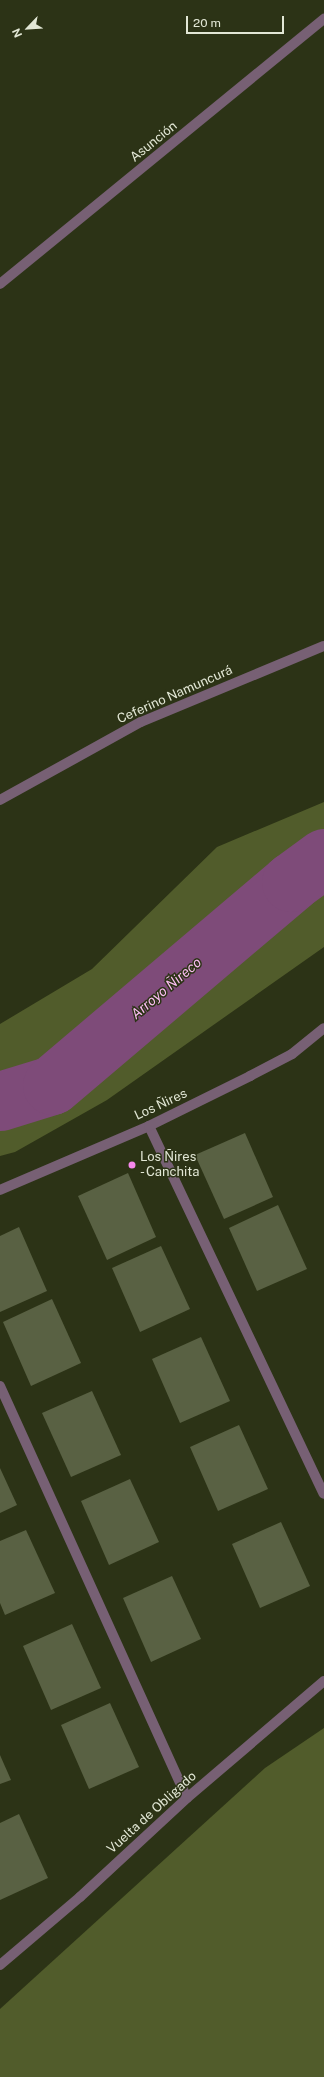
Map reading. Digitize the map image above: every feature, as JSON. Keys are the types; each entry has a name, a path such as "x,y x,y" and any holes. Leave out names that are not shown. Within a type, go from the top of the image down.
{"street":[{"name":"Asunción","path":"0,284 324,19"},
{"name":"Ceferino Namuncurá","path":"0,800 141,722 324,646"},
{"name":"Los Ñires","path":"0,1190 148,1126 292,1054 324,1028"},
{"path":"148,1126 324,1494"},
{"path":"0,1386 187,1798"},
{"name":"Vuelta de Obligado","path":"0,1964 80,1897 187,1798 324,1680"}],"green space":[{"path":"324,802 324,947 107,1100 15,1152 0,1156 0,1024 92,969 217,847"},
{"path":"324,1728 324,2077 0,2077 0,2009 265,1768"}],"building":[{"path":"245,1133 273,1197 224,1219 195,1155"},
{"path":"128,1173 156,1237 107,1260 78,1196"},
{"path":"278,1205 307,1269 257,1291 229,1228"},
{"path":"19,1227 47,1291 0,1312 0,1236"},
{"path":"161,1246 190,1309 140,1332 112,1268"},
{"path":"52,1299 81,1363 31,1386 3,1322"},
{"path":"201,1337 230,1401 180,1423 152,1359"},
{"path":"92,1391 121,1455 71,1477 42,1413"},
{"path":"239,1425 268,1489 218,1511 190,1447"},
{"path":"0,1468 17,1505 0,1513"},
{"path":"130,1479 159,1542 109,1565 81,1501"},
{"path":"281,1522 310,1586 260,1608 232,1544"},
{"path":"26,1530 55,1593 5,1615 0,1603 0,1541"},
{"path":"172,1576 201,1639 151,1662 123,1598"},
{"path":"72,1624 101,1688 51,1710 23,1646"},
{"path":"110,1703 139,1767 89,1789 61,1725"},
{"path":"0,1755 11,1780 0,1784"},
{"path":"19,1814 48,1878 0,1900 0,1823"}],"waterway":[{"name":"Arroyo Ñireco","path":"0,1101 52,1085 291,882 324,858"}],"place":[{"name":"Los Ñires - Canchita","path":"132,1165"}]}
